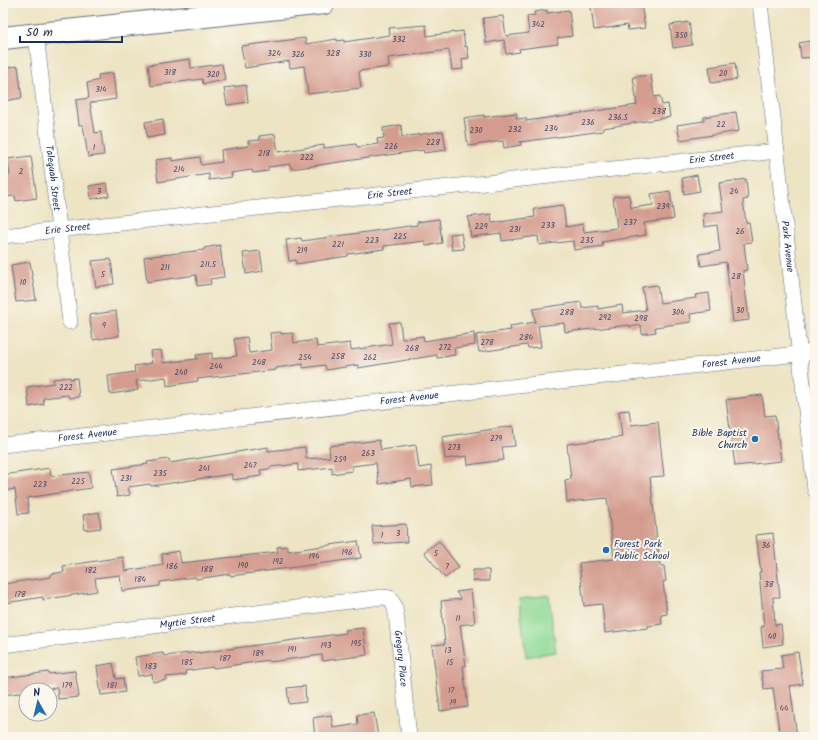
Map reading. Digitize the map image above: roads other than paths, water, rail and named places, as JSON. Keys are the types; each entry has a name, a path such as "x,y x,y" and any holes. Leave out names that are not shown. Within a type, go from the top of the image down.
{"street":[{"path":"3,38 324,3"},
{"name":"Park Avenue","path":"760,3 815,490"},
{"name":"Talequah Street","path":"36,35 70,322"},
{"name":"Erie Street","path":"3,236 776,150"},
{"name":"Forest Avenue","path":"3,445 815,352"},
{"name":"Gregory Place","path":"373,599 382,597 390,598 394,605 409,737"},
{"name":"Myrtie Street","path":"3,645 373,599"}],"place":[{"name":"Bible Baptist Church","path":"755,439"},
{"name":"Forest Park Public School","path":"606,550"}]}
